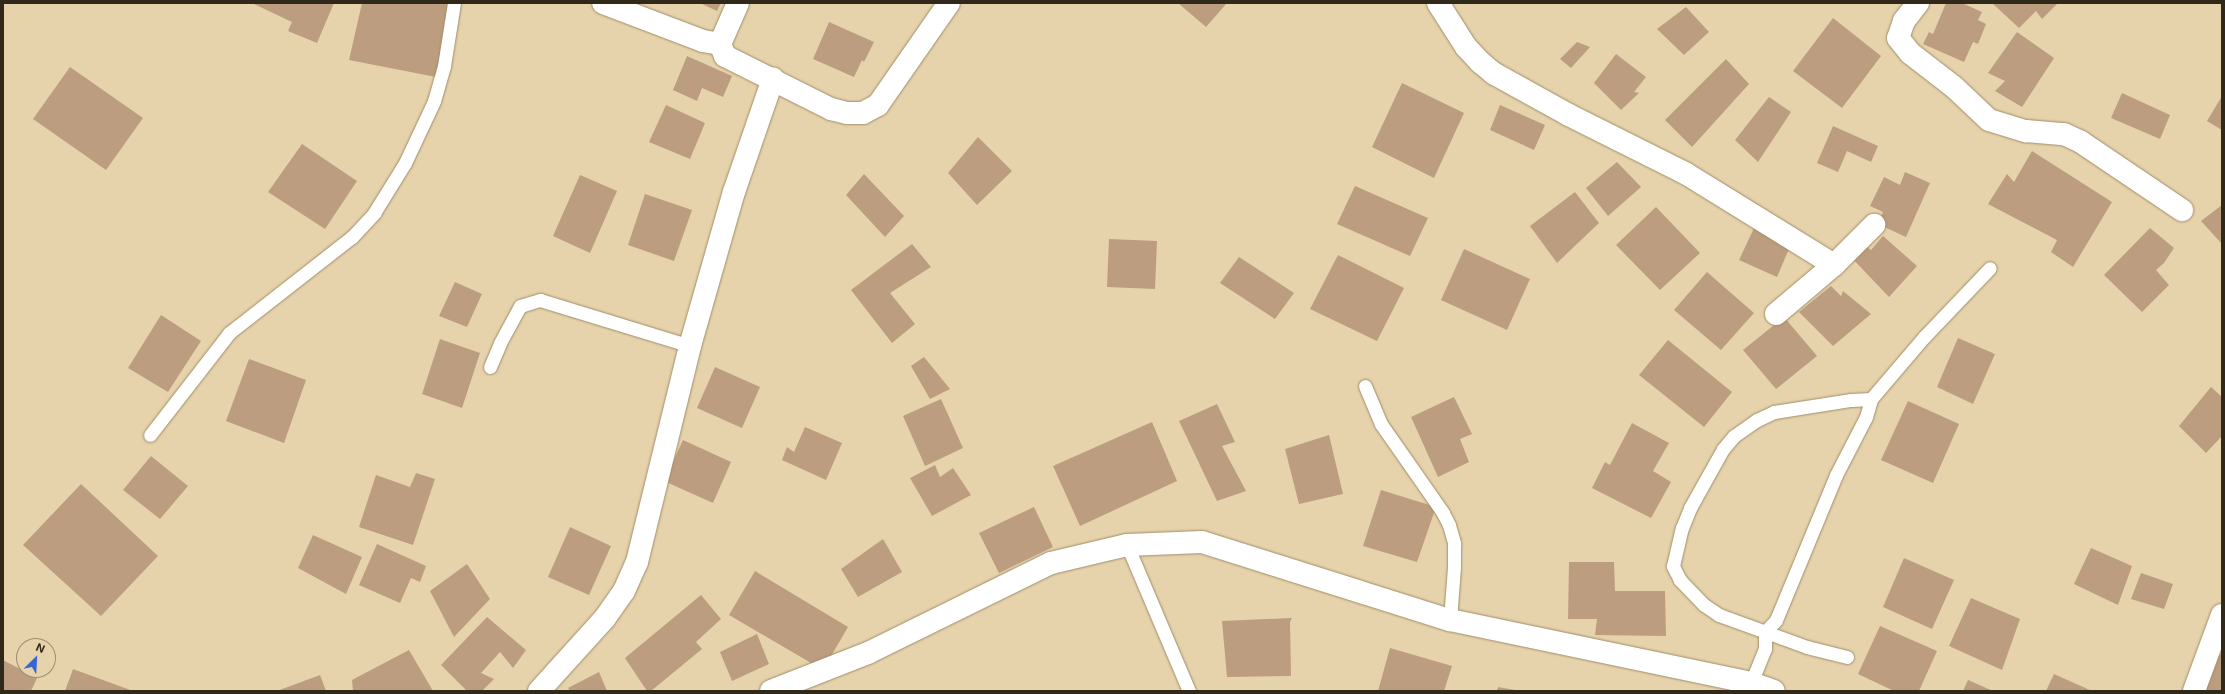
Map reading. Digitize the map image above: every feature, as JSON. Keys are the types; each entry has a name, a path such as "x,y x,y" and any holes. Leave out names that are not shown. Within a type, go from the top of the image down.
{"street":[{"path":"603,3 703,41 720,44"},
{"path":"738,3 720,44 725,56 831,108 847,113 863,113 878,105 892,87 949,3"},
{"path":"1438,3 1466,47 1493,73 1569,115 1685,173 1834,265"},
{"path":"1918,3 1904,21 1898,38 1910,53 1954,87 1989,120 2026,131 2064,134 2082,142 2182,210"},
{"path":"539,691 605,618 624,591 637,562 690,346 734,192 773,79"},
{"path":"1776,314 1834,265 1874,225"},
{"path":"771,691 868,652 1051,563 1127,545 1202,542 1450,620 1751,683 1774,691"},
{"path":"2194,691 2222,615"}],"lane":[{"path":"150,435 229,332 352,237 374,213 405,163 434,101 444,66 454,3"},
{"path":"1751,683 1765,649 1765,632 1776,620 1836,475 1866,417 1871,400 1924,338 1990,268"},
{"path":"490,366 500,343 520,306 540,300 690,346"},
{"path":"1365,386 1381,424 1443,512 1449,525 1454,543 1454,567 1450,620"},
{"path":"1847,658 1807,647 1719,614 1704,605 1680,580 1673,566 1682,528 1690,508 1723,449 1734,436 1757,420 1774,412 1851,400 1871,400"},
{"path":"1127,545 1189,691"}],"building":[{"path":"252,3 334,3 317,43 288,31 292,22"},
{"path":"362,3 452,3 436,77 349,60"},
{"path":"700,3 721,3 717,11"},
{"path":"1178,3 1227,3 1206,27"},
{"path":"1946,3 1962,3 1982,12 1978,20 1986,24 1978,44 1973,42 1964,62 1923,44 1929,32 1933,34"},
{"path":"1992,3 2058,3 2042,19 2036,11 2019,28"},
{"path":"1686,7 1709,32 1684,55 1657,29"},
{"path":"1833,18 1881,56 1842,108 1793,71"},
{"path":"829,22 874,42 864,62 862,60 854,77 813,59"},
{"path":"2017,32 2054,58 2022,107 1995,91 2005,81 1988,73"},
{"path":"1577,42 1590,47 1571,68 1560,59"},
{"path":"1616,54 1646,77 1634,92 1639,93 1621,110 1594,83"},
{"path":"687,56 732,76 723,97 702,88 697,101 673,90"},
{"path":"1726,59 1749,84 1692,147 1665,120"},
{"path":"70,67 143,118 106,170 33,119"},
{"path":"1402,83 1464,113 1434,178 1372,147"},
{"path":"2122,93 2170,115 2160,139 2111,118"},
{"path":"2222,96 2222,130 2207,121"},
{"path":"1769,97 1791,112 1758,162 1735,140"},
{"path":"666,105 705,123 690,159 649,142"},
{"path":"1500,105 1545,125 1534,150 1490,130"},
{"path":"1833,126 1878,146 1871,162 1847,151 1838,172 1817,163"},
{"path":"978,137 1012,171 977,205 948,173"},
{"path":"302,144 357,181 325,229 268,192"},
{"path":"2032,151 2112,202 2073,267 2051,252 2057,240 1988,204 2007,174 2014,182"},
{"path":"1617,162 1641,187 1608,216 1586,188"},
{"path":"1905,172 1930,183 1906,237 1878,224 1883,212 1870,206 1884,177 1900,185"},
{"path":"864,174 904,216 885,237 846,195"},
{"path":"580,175 617,191 590,253 553,236"},
{"path":"1355,186 1428,218 1410,256 1337,224"},
{"path":"1575,192 1599,223 1557,263 1530,226"},
{"path":"645,194 692,210 674,261 628,245"},
{"path":"2222,205 2222,244 2201,221"},
{"path":"1656,207 1700,253 1660,290 1616,245"},
{"path":"1754,228 1791,244 1777,277 1739,260"},
{"path":"2150,228 2174,248 2164,263 2156,270 2169,285 2142,312 2104,275"},
{"path":"1883,236 1917,266 1889,297 1849,255 1860,241 1871,250"},
{"path":"1109,239 1157,241 1155,289 1107,287"},
{"path":"912,244 931,267 890,293 915,324 892,343 851,290"},
{"path":"1464,249 1530,279 1507,330 1441,300"},
{"path":"1338,255 1404,288 1377,341 1310,309"},
{"path":"1239,257 1294,293 1275,319 1220,283"},
{"path":"1707,272 1754,313 1721,350 1674,310"},
{"path":"455,282 482,294 467,327 439,316"},
{"path":"1831,286 1841,296 1843,291 1871,314 1833,346 1799,312"},
{"path":"161,315 201,341 168,392 128,368"},
{"path":"1784,317 1817,356 1776,389 1743,350"},
{"path":"1958,338 1995,354 1973,404 1937,387"},
{"path":"440,339 480,353 462,408 422,394"},
{"path":"1668,340 1732,392 1704,427 1639,375"},
{"path":"924,357 950,389 930,399 911,366"},
{"path":"249,359 306,380 284,443 226,421"},
{"path":"715,367 760,387 742,428 697,408"},
{"path":"2211,387 2222,397 2222,436 2206,453 2179,426"},
{"path":"1454,397 1472,434 1460,439 1469,462 1438,477 1411,417"},
{"path":"941,399 963,448 925,466 903,416"},
{"path":"1908,401 1959,424 1933,483 1881,460"},
{"path":"1217,404 1235,442 1222,446 1246,491 1217,501 1179,421"},
{"path":"1152,422 1177,481 1080,526 1053,466"},
{"path":"1632,423 1669,443 1653,471 1671,482 1651,518 1592,488 1605,462 1610,465"},
{"path":"805,427 842,443 826,480 782,460 787,447 794,452"},
{"path":"1329,435 1343,494 1299,504 1285,449"},
{"path":"683,440 731,462 713,503 664,481"},
{"path":"151,456 188,486 160,519 123,490"},
{"path":"935,465 940,477 953,468 971,495 932,516 910,478"},
{"path":"416,473 435,479 413,545 359,527 376,475 410,487"},
{"path":"81,484 158,556 101,616 23,545"},
{"path":"1381,490 1436,507 1417,562 1363,546"},
{"path":"1034,507 1053,547 999,573 979,533"},
{"path":"570,527 611,546 589,595 548,577"},
{"path":"313,535 362,557 346,594 298,568"},
{"path":"883,539 902,572 858,597 841,569"},
{"path":"377,544 426,566 420,582 411,578 400,603 359,585"},
{"path":"2091,548 2132,566 2118,605 2074,584"},
{"path":"1904,558 1954,580 1932,629 1883,607"},
{"path":"1569,562 1614,562 1615,591 1665,591 1666,636 1595,635 1597,619 1568,619"},
{"path":"467,564 490,599 454,637 430,591"},
{"path":"755,571 848,627 823,670 729,615"},
{"path":"2141,573 2173,584 2164,609 2131,599"},
{"path":"701,595 721,619 696,642 702,649 651,691 647,691 625,658"},
{"path":"1971,598 2020,619 2002,670 1949,646"},
{"path":"487,617 526,650 513,668 500,652 481,673 494,679 482,691 467,691 441,665"},
{"path":"1292,618 1290,622 1291,676 1227,677 1222,621"},
{"path":"1880,626 1937,651 1919,691 1894,691 1858,674"},
{"path":"757,634 769,664 732,681 720,652"},
{"path":"1390,648 1452,666 1444,691 1378,691"},
{"path":"409,650 433,691 353,691 352,680"},
{"path":"2219,654 2222,655 2222,691 2203,691"},
{"path":"3,660 16,667 16,678 37,678 31,691 3,691"},
{"path":"73,669 133,691 65,691"},
{"path":"599,672 607,691 570,691 568,688"},
{"path":"2054,674 2092,691 2046,691"},
{"path":"320,675 326,691 277,691"},
{"path":"1968,680 1993,691 1963,691"},
{"path":"1498,687 1515,690 1515,691 1497,691"}]}
